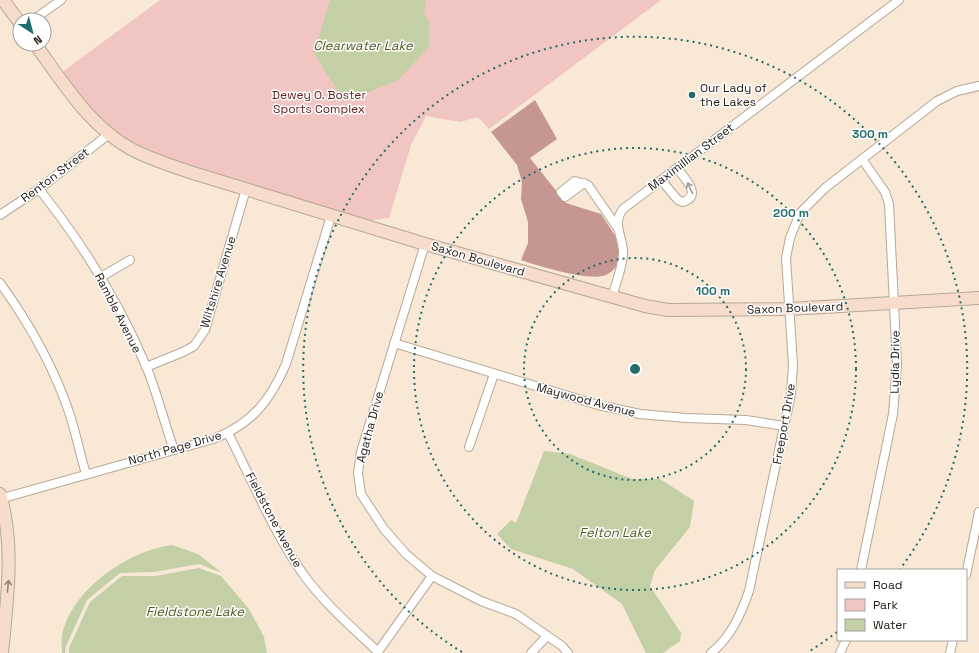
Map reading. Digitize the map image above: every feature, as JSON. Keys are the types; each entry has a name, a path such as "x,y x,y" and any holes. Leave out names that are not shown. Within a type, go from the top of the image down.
{"main road":[{"path":"3,0 12,13"},
{"name":"Saxon Boulevard","path":"41,52 78,102 109,134 130,148 156,160 331,216 645,306 668,310 789,309 979,298"},
{"path":"0,497 8,539 8,577 2,653"}],"street":[{"path":"44,12 61,0"},
{"name":"Maximillian Street","path":"617,228 619,215 623,209 899,0"},
{"name":"Freeport Drive","path":"711,653 730,632 740,616 749,591 791,394 793,365 786,258 790,238 800,213 825,188 937,101 957,91 979,86"},
{"name":"Renton Street","path":"0,215 39,188 109,134"},
{"name":"Lydia Drive","path":"861,569 893,414 897,365 889,204 885,192 862,159"},
{"path":"661,180 678,200 683,202 690,199 692,196 692,190 677,168"},
{"path":"584,183 588,185 617,228 621,237 623,254 612,297"},
{"name":"Ramble Avenue","path":"39,188 65,222 101,277 146,367 174,450"},
{"name":"Wiltshire Avenue","path":"146,367 184,352 194,346 205,330 246,189"},
{"name":"North Page Drive","path":"0,497 174,450 228,433 253,416 277,385 286,364 331,216"},
{"name":"Agatha Drive","path":"425,244 361,452 358,473 361,494 384,529 406,554 432,576 481,601 516,614 548,636 568,653"},
{"path":"101,277 130,260"},
{"path":"0,283 34,335 54,375 70,414 86,474"},
{"name":"Maywood Avenue","path":"394,343 598,405 640,414 686,418 746,420 784,426"},
{"path":"469,447 494,374"},
{"name":"Fieldstone Avenue","path":"228,433 284,543 305,577 327,604 378,652"},
{"path":"967,570 979,512"},
{"path":"378,652 432,576"},
{"path":"531,653 548,636"},
{"path":"840,653 846,641"},
{"path":"950,653 953,641"}],"green space":[{"name":"Dewey O. Boster Sports Complex","path":"160,0 661,0 489,129 478,117 460,122 426,116 411,145 389,218 365,221 144,151 119,135 98,118 61,73"}],"shaded area":[{"path":"535,100 557,139 530,158 566,203 601,214 616,237 619,253 616,267 606,275 598,277 576,275 521,260 528,243 528,222 521,199 522,182 517,165 491,132"}],"water":[{"name":"Clearwater Lake","path":"330,0 426,0 424,14 429,22 429,47 398,80 362,95 340,93 314,52"},
{"name":"Felton Lake","path":"544,451 570,454 632,479 660,479 694,501 690,527 655,570 650,586 681,633 680,641 663,653 646,653 622,604 573,569 511,549 497,534 511,520 516,523"},
{"path":"172,545 198,554 222,573 199,564 154,572 120,573 87,600 66,646 65,653 62,653 62,635 68,618 77,602 90,588 104,575 120,564 138,555"},
{"name":"Fieldstone Lake","path":"199,568 221,576 249,609 264,637 267,653 69,653 69,648 90,602 122,576 155,576"}],"place":[{"name":"Our Lady of the Lakes","path":"692,95"}]}
